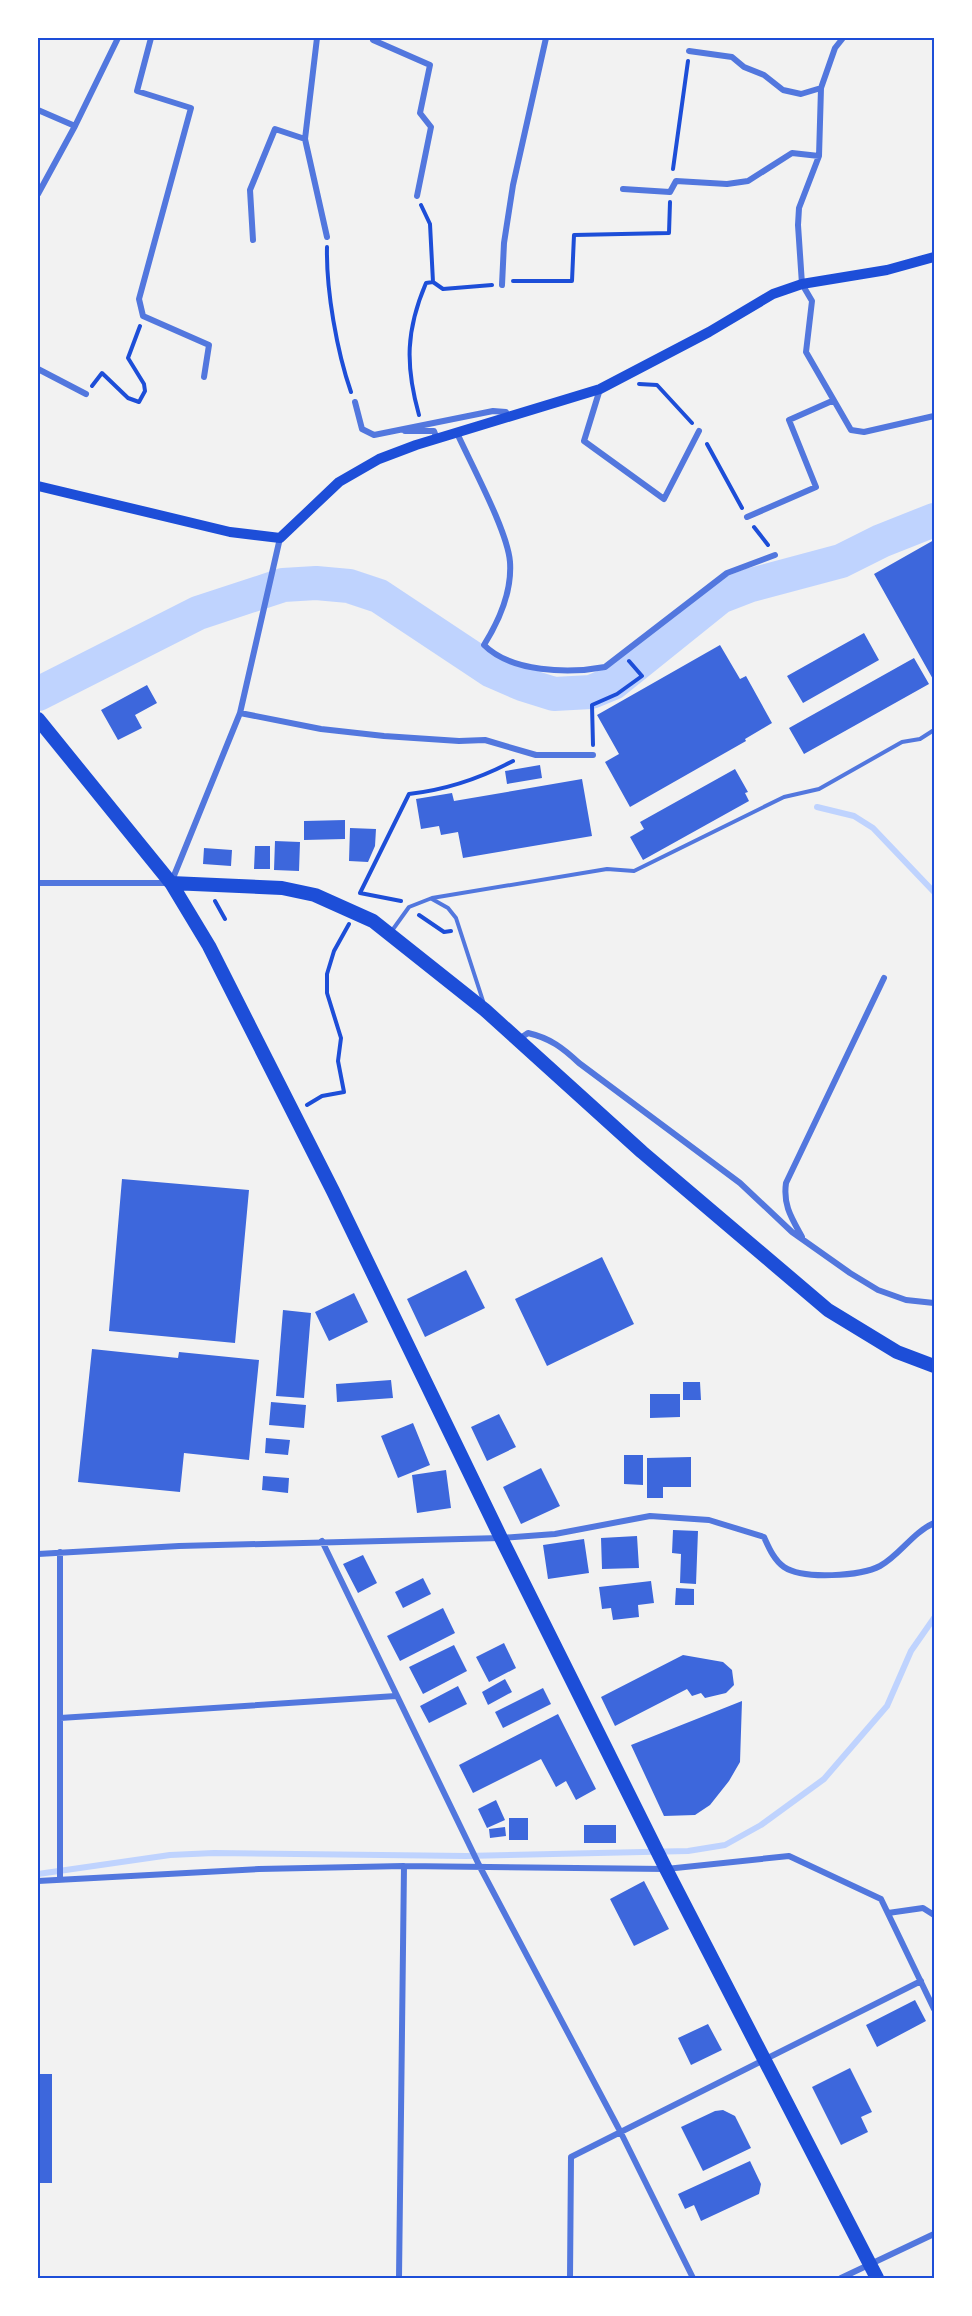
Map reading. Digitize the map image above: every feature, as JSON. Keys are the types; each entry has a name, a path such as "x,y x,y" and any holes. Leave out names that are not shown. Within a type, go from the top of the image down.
{"highway":[{"path":"38,718 171,883 209,946 666,1869 878,2278"},
{"path":"171,883 282,888 315,894 356,912 390,933 485,1010 642,1152 828,1310 897,1352 934,1366"}],"main road":[{"path":"38,486 230,532 280,538 339,482 379,459 600,389 709,332 772,294 802,284 887,270 934,257"}],"street":[{"path":"38,194 75,126 118,38"},
{"path":"151,38 137,91 191,108 139,299 143,316 209,345 204,377"},
{"path":"317,38 305,139 327,237"},
{"path":"375,38 373,40 430,65 420,113 431,127 417,196"},
{"path":"502,283 504,243 513,185 546,38"},
{"path":"843,38 835,48 821,88 819,156 799,208 802,284 812,301 806,352 832,401 851,430 864,432 934,416"},
{"path":"689,51 732,57 744,67 764,75 783,90 801,94 821,88"},
{"path":"38,110 75,126"},
{"path":"253,240 250,190 275,129 305,139"},
{"path":"623,189 670,192 676,181 727,184 748,181 792,153 819,156"},
{"path":"38,369 86,394"},
{"path":"600,389 584,441 664,499 699,430"},
{"path":"747,517 816,487 789,420 832,401"},
{"path":"355,402 362,429 367,433 383,434 422,424 493,411 506,412 509,418"},
{"path":"395,431 434,431 437,439"},
{"path":"457,433 508,547 509,584 496,624 484,645 495,656 511,663 529,667 590,670 605,667 727,573 775,555"},
{"path":"38,883 171,883 240,713 270,573 280,538"},
{"path":"240,713 321,729 384,736 459,741 484,740 525,754 545,757 593,755"},
{"path":"804,1240 787,1209 784,1199 786,1183 884,978"},
{"path":"519,1040 528,1033 545,1037 561,1046 579,1063 740,1183 804,1240 878,1290 906,1300 934,1303"},
{"path":"38,1554 322,1541 501,1538 555,1534 650,1516 709,1520 764,1537 774,1557 786,1569 826,1575 859,1574 882,1565 917,1532 934,1524"},
{"path":"322,1541 480,1867 620,2131 693,2278"},
{"path":"60,1552 60,1880"},
{"path":"60,1718 396,1696"},
{"path":"38,1881 259,1869 404,1866 666,1869 789,1856 881,1899 934,2009"},
{"path":"399,2278 404,1866"},
{"path":"888,1913 923,1908 934,1915"},
{"path":"570,2278 571,2157 921,1981"},
{"path":"841,2278 934,2234"}],"lane":[{"path":"390,933 409,907 432,898 607,869 634,871 784,797 819,789 902,742 920,738 934,730"},
{"path":"432,898 448,908 456,918 476,975 485,1010"}],"path":[{"path":"676,181 672,175 689,51"},
{"path":"422,424 409,374 409,339 426,283 433,282 444,289 502,283 572,281 574,234 669,233 670,192"},
{"path":"417,196 430,224 433,282"},
{"path":"327,237 326,266 337,338 344,371 355,402"},
{"path":"86,394 102,373 128,398 139,402 145,391 144,384 128,358 143,316"},
{"path":"747,517 775,555"},
{"path":"593,755 592,705 617,694 642,676 626,657"},
{"path":"360,893 409,794 432,792 449,784 486,775 525,754"},
{"path":"293,1113 322,1096 344,1092 338,1061 341,1038 327,993 327,974 334,951 356,912"}],"building":[{"path":"934,540 934,681 874,574"},
{"path":"864,633 879,660 803,703 787,676"},
{"path":"720,645 740,679 746,676 772,723 745,739 746,741 630,807 605,762 619,754 597,715"},
{"path":"914,658 929,684 804,754 789,728"},
{"path":"147,685 157,703 135,715 142,728 118,740 101,710"},
{"path":"540,765 542,778 507,784 505,771"},
{"path":"735,769 748,792 745,793 749,801 643,860 630,837 644,829 640,822"},
{"path":"582,779 592,836 463,858 458,832 441,835 439,826 421,829 416,799 452,793 454,801"},
{"path":"345,820 345,839 304,840 304,821"},
{"path":"350,828 376,829 375,846 368,862 349,861"},
{"path":"275,841 300,842 299,871 274,870"},
{"path":"255,846 270,846 270,869 254,869"},
{"path":"204,848 232,850 231,866 203,864"},
{"path":"122,1179 249,1190 235,1343 109,1331"},
{"path":"602,1257 634,1324 547,1366 515,1299"},
{"path":"466,1270 485,1308 425,1337 407,1299"},
{"path":"354,1293 368,1322 329,1341 315,1312"},
{"path":"283,1310 311,1313 304,1398 276,1396"},
{"path":"92,1349 178,1358 179,1352 259,1360 249,1460 184,1453 180,1492 78,1482"},
{"path":"391,1380 393,1398 337,1402 336,1384"},
{"path":"683,1382 700,1382 701,1400 683,1400"},
{"path":"650,1394 680,1394 680,1417 650,1418"},
{"path":"271,1402 306,1405 304,1428 269,1425"},
{"path":"499,1414 516,1447 487,1461 471,1427"},
{"path":"413,1423 430,1465 398,1478 381,1436"},
{"path":"266,1438 290,1440 288,1455 265,1453"},
{"path":"624,1455 643,1455 643,1485 624,1484"},
{"path":"691,1457 691,1487 663,1487 663,1498 647,1498 647,1458"},
{"path":"541,1468 560,1506 521,1524 503,1487"},
{"path":"446,1470 451,1508 417,1513 412,1475"},
{"path":"263,1476 289,1478 288,1493 262,1490"},
{"path":"673,1530 698,1531 696,1584 680,1583 681,1554 672,1553"},
{"path":"637,1536 639,1568 602,1569 601,1538"},
{"path":"584,1539 589,1573 548,1579 543,1545"},
{"path":"363,1555 377,1583 358,1593 343,1564"},
{"path":"423,1578 431,1594 403,1608 395,1592"},
{"path":"651,1581 654,1603 638,1605 639,1617 613,1620 611,1608 602,1609 599,1587"},
{"path":"676,1588 694,1589 694,1605 675,1605"},
{"path":"443,1608 455,1633 400,1661 387,1636"},
{"path":"504,1643 516,1668 489,1682 476,1657"},
{"path":"454,1645 467,1671 423,1694 409,1667"},
{"path":"683,1655 723,1662 732,1670 734,1685 726,1693 705,1698 701,1693 692,1696 687,1689 615,1726 601,1697"},
{"path":"505,1679 512,1692 488,1705 482,1692"},
{"path":"458,1686 467,1704 429,1723 420,1706"},
{"path":"543,1688 551,1704 503,1728 495,1712"},
{"path":"742,1701 740,1762 729,1781 710,1805 695,1815 664,1816 631,1745"},
{"path":"558,1714 596,1789 576,1800 566,1781 556,1787 541,1759 473,1793 459,1765"},
{"path":"496,1800 505,1820 487,1828 478,1809"},
{"path":"509,1818 528,1818 528,1840 509,1840"},
{"path":"584,1825 616,1825 616,1843 584,1843"},
{"path":"505,1827 506,1836 490,1838 489,1829"},
{"path":"644,1881 669,1929 634,1946 610,1899"},
{"path":"915,2000 926,2021 877,2047 866,2025"},
{"path":"708,2024 722,2050 691,2065 678,2038"},
{"path":"850,2068 872,2112 861,2117 868,2132 841,2145 812,2087"},
{"path":"38,2074 52,2074 52,2183 38,2183"},
{"path":"723,2110 735,2116 751,2148 703,2171 681,2127 715,2111"},
{"path":"750,2161 761,2184 759,2194 701,2221 694,2205 685,2209 678,2194"}],"waterway":[{"path":"38,694 198,613 283,585 316,583 349,586 379,596 492,671 522,684 554,694 591,692 613,683 720,597 751,585 841,561 881,541 934,520"},
{"path":"817,807 854,816 873,828 934,892"},
{"path":"38,1874 170,1855 214,1853 466,1856 688,1851 725,1845 761,1825 824,1779 887,1706 911,1651 934,1618"}]}
